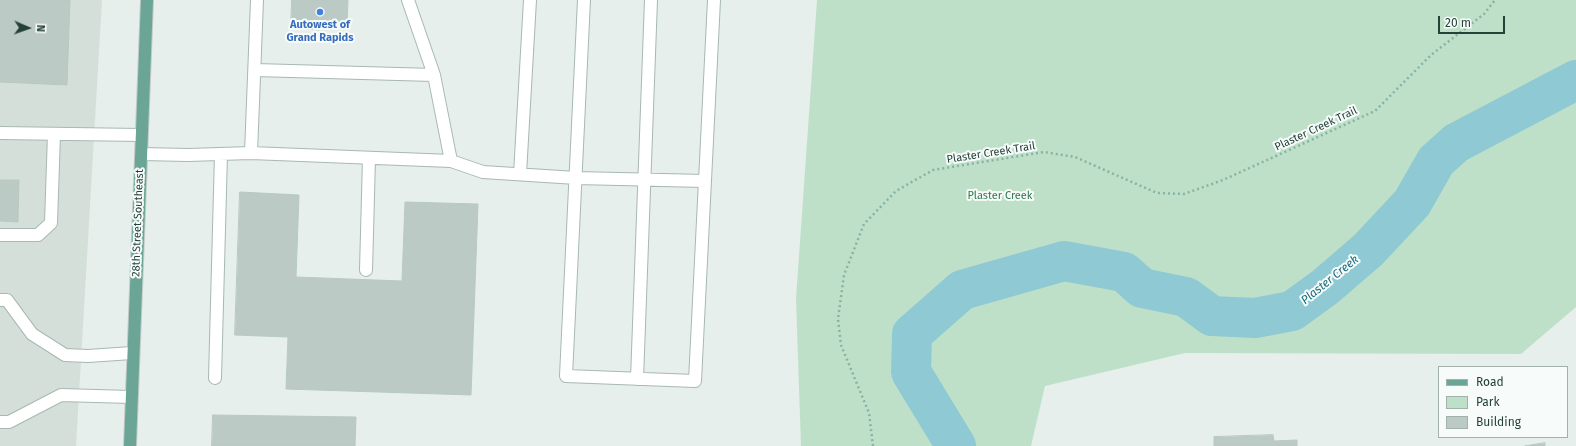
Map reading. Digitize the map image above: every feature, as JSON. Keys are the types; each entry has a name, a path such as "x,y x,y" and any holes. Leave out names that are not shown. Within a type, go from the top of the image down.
{"main road":[{"name":"28th Street Southeast","path":"130,446 132,353 146,0"}],"lane":[{"path":"251,153 257,0"},
{"path":"408,0 434,75 451,161"},
{"path":"520,174 530,0"},
{"path":"584,0 566,376 695,381 714,0"},
{"path":"637,379 651,0"},
{"path":"255,70 434,75"},
{"path":"0,133 141,135"},
{"path":"0,235 38,235 51,223 54,134"},
{"path":"141,154 251,153 451,161 483,172 576,178 704,181"},
{"path":"215,378 221,154"},
{"path":"366,270 369,158"},
{"path":"0,300 7,300 32,334 65,355 88,356 132,353"},
{"path":"0,422 9,422 61,395 132,397"}],"path":[{"name":"Plaster Creek Trail","path":"873,446 869,413 841,345 838,319 844,275 864,224 896,190 933,170 1044,152 1076,157 1157,192 1184,194 1222,180 1375,111 1431,55 1484,14 1495,0"}],"shaded area":[{"path":"0,0 102,0 76,446 0,446"}],"green space":[{"name":"Plaster Creek","path":"817,0 1576,0 1576,307 1521,354 1185,353 1045,386 1031,446 801,446 796,299"}],"building":[{"path":"0,0 70,0 67,85 0,82"},
{"name":"Autowest of Grand Rapids","path":"292,0 348,0 347,25 319,23 319,30 291,28"},
{"path":"0,180 19,180 18,222 0,221"},
{"path":"240,192 299,195 296,277 402,281 405,202 478,204 471,395 286,389 288,337 235,335"},
{"path":"213,415 356,417 355,446 212,446"},
{"path":"1273,435 1274,441 1297,440 1297,446 1214,446 1214,437"},
{"path":"1545,443 1545,446 1525,446"}],"waterway":[{"name":"Plaster Creek","path":"956,446 911,372 912,334 962,290 1064,261 1124,272 1142,288 1186,297 1212,316 1255,318 1292,311 1325,287 1368,250 1412,203 1436,161 1456,143 1576,80"}],"place":[{"name":"Autowest of Grand Rapids","path":"320,12"}]}
